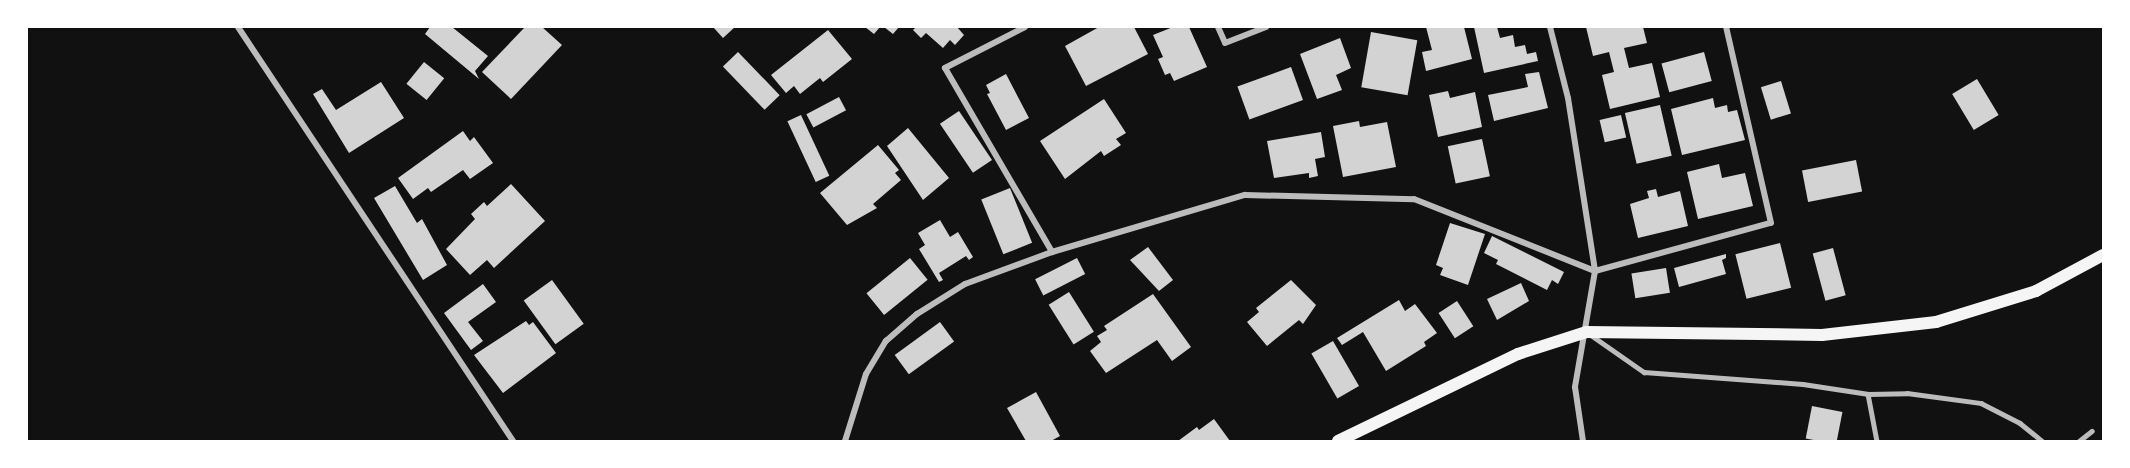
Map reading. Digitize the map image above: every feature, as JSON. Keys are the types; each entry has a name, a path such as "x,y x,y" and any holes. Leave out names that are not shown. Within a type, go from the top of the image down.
{"main road":[{"path":"1338,441 1518,354 1586,332 1822,335 1936,322 2036,291 2103,255"}],"street":[{"path":"238,27 513,441"},
{"path":"1025,27 945,68 1052,252"},
{"path":"1218,27 1225,43 1266,27"},
{"path":"1550,27 1568,98 1595,271 1575,387 1583,441"},
{"path":"845,441 866,374 886,341 917,314 965,284 1052,252 1245,195 1414,198 1595,271 1771,223 1726,27"}],"lane":[{"path":"1586,332 1644,372 1803,384 1868,394 1907,393 1981,403 2020,423 2042,441"},
{"path":"1868,394 1877,441"},
{"path":"2079,441 2092,431"}],"building":[{"path":"430,27 452,27 488,56 475,71 479,79 425,34"},
{"path":"525,27 542,27 562,45 511,99 482,72"},
{"path":"713,27 735,27 723,38"},
{"path":"865,27 880,27 874,34"},
{"path":"884,27 899,27 893,34"},
{"path":"916,27 957,27 964,35 955,45 950,40 943,48 926,33 921,38 913,30"},
{"path":"1099,27 1134,27 1148,54 1086,86 1065,46"},
{"path":"1173,27 1189,27 1207,67 1174,81 1170,73 1165,75 1158,59 1163,57 1153,35"},
{"path":"1426,27 1464,27 1472,59 1426,71 1422,52 1432,50"},
{"path":"1474,27 1497,27 1500,38 1513,35 1515,47 1525,45 1527,54 1536,52 1538,61 1484,73"},
{"path":"1586,27 1643,27 1647,43 1624,48 1629,68 1652,63 1660,97 1610,109 1602,75 1614,72 1609,52 1593,56"},
{"path":"828,30 852,59 823,82 820,78 800,94 794,86 786,93 771,75"},
{"path":"1371,32 1417,40 1408,95 1361,87"},
{"path":"1340,38 1351,68 1336,75 1342,90 1317,99 1300,54"},
{"path":"738,52 780,95 765,110 723,67"},
{"path":"1704,52 1712,81 1669,92 1661,63"},
{"path":"424,62 444,78 427,100 406,84"},
{"path":"1291,67 1303,100 1249,119 1237,86"},
{"path":"1539,72 1548,108 1494,121 1488,95 1528,87 1525,74"},
{"path":"1006,74 1029,118 1006,130 987,94 990,93 986,85"},
{"path":"1977,79 1999,115 1974,130 1952,94"},
{"path":"1781,81 1791,114 1771,120 1761,87"},
{"path":"381,82 404,118 349,153 313,94 322,89 336,110"},
{"path":"1448,91 1450,98 1475,92 1482,127 1438,137 1429,95"},
{"path":"839,97 846,110 813,128 806,114"},
{"path":"1713,98 1715,108 1727,105 1728,112 1737,110 1745,140 1682,155 1671,109"},
{"path":"1104,99 1126,133 1116,139 1121,145 1104,156 1101,151 1065,179 1040,141"},
{"path":"1660,105 1672,156 1637,164 1625,113"},
{"path":"959,111 992,160 973,173 940,124"},
{"path":"801,115 829,176 816,182 787,121"},
{"path":"1621,115 1626,137 1605,142 1600,120"},
{"path":"1359,121 1360,127 1387,122 1396,167 1343,177 1333,126"},
{"path":"908,128 949,178 923,200 887,146"},
{"path":"463,131 470,141 474,137 493,163 470,179 463,170 431,192 428,188 413,199 398,178"},
{"path":"1321,132 1325,157 1315,159 1318,176 1309,178 1309,173 1274,178 1267,141"},
{"path":"1482,139 1490,176 1456,183 1448,146"},
{"path":"878,145 899,170 895,173 901,180 873,204 877,208 847,225 820,193"},
{"path":"1856,160 1862,191 1808,202 1802,170"},
{"path":"1719,164 1722,178 1745,173 1753,206 1698,219 1687,172"},
{"path":"511,184 545,221 494,268 487,260 470,275 446,249 475,219 471,214 484,202 487,206"},
{"path":"395,186 417,223 422,219 447,265 423,280 374,198"},
{"path":"1010,188 1032,243 1003,254 981,200"},
{"path":"1656,189 1658,197 1680,191 1688,226 1638,238 1630,204 1649,198 1647,191"},
{"path":"940,220 950,237 958,232 973,257 969,260 966,256 939,273 943,280 939,282 919,249 925,245 918,233"},
{"path":"1450,223 1485,234 1468,285 1440,275 1443,268 1436,265"},
{"path":"1492,236 1564,272 1558,284 1552,280 1547,290 1496,264 1498,260 1484,253"},
{"path":"1780,243 1791,288 1746,299 1735,254"},
{"path":"1148,247 1173,280 1159,291 1130,260"},
{"path":"1833,248 1846,295 1825,301 1813,253"},
{"path":"1726,254 1726,258 1722,260 1726,274 1679,287 1674,268"},
{"path":"910,258 928,280 884,315 866,293"},
{"path":"1077,258 1085,274 1043,295 1035,279"},
{"path":"1666,268 1670,293 1635,298 1631,273"},
{"path":"552,280 584,324 555,344 524,301"},
{"path":"1291,280 1316,305 1303,324 1299,320 1267,346 1247,322 1259,312 1256,308"},
{"path":"1521,283 1529,301 1497,320 1487,299"},
{"path":"483,284 496,302 468,322 483,341 471,350 444,313"},
{"path":"1069,292 1094,332 1074,345 1049,305"},
{"path":"1153,294 1191,347 1172,361 1157,340 1106,373 1090,351 1101,342 1097,336 1107,330 1104,326"},
{"path":"1399,300 1405,311 1415,304 1437,333 1424,342 1426,346 1386,371 1363,332 1342,345 1337,338"},
{"path":"1457,301 1473,326 1455,338 1439,313"},
{"path":"526,321 529,325 533,322 556,353 503,393 474,355"},
{"path":"940,322 954,341 909,374 895,355"},
{"path":"1333,341 1359,386 1337,399 1311,354"},
{"path":"1036,392 1060,436 1051,441 1026,441 1007,408"},
{"path":"1812,406 1842,412 1837,441 1806,438"},
{"path":"1214,419 1230,441 1178,441 1197,427 1199,430"}]}
